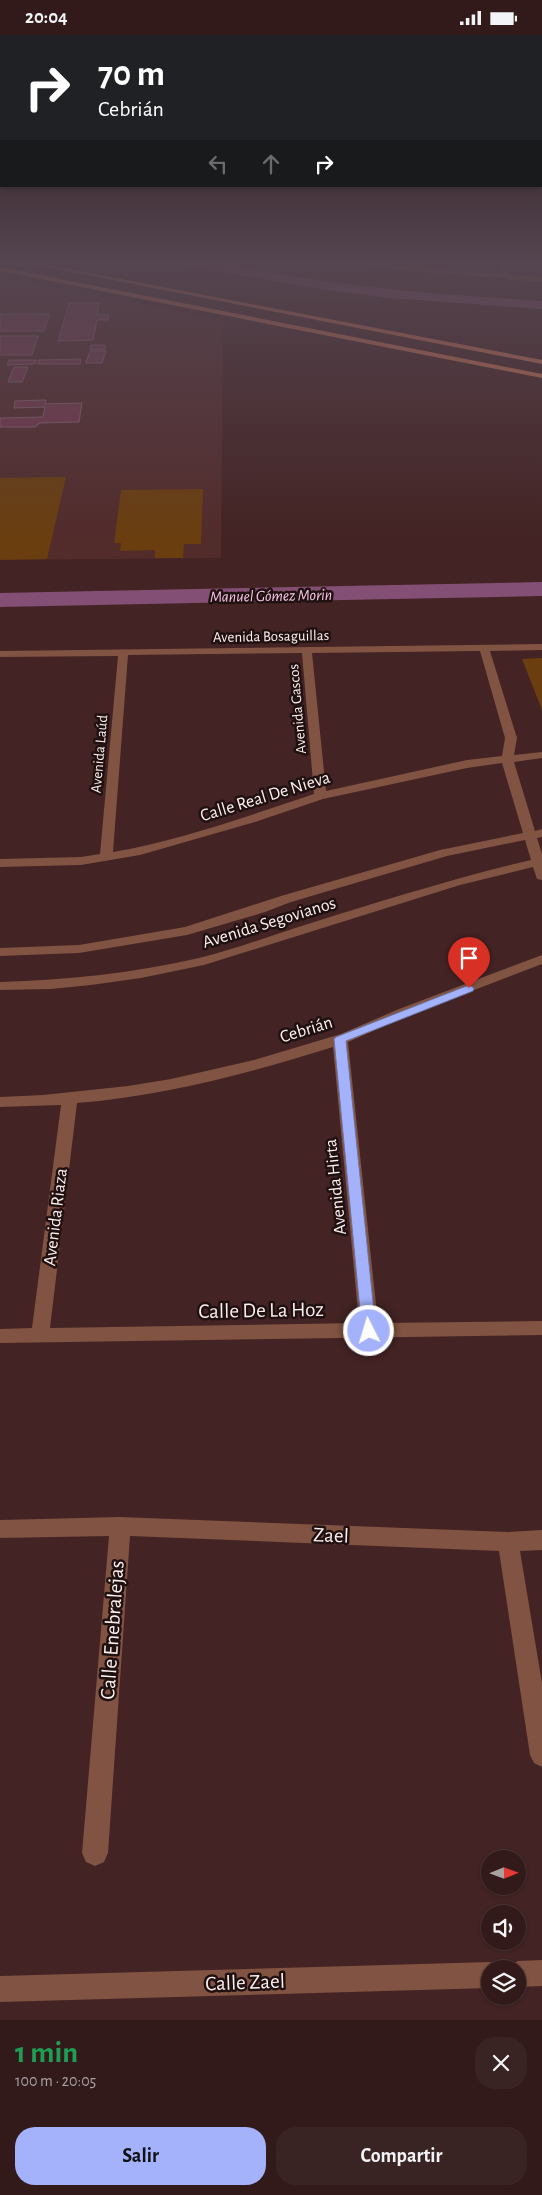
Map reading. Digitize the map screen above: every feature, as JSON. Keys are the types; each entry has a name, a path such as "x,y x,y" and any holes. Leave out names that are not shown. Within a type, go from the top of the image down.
{"main road":[{"path":"429,354 542,376"},
{"path":"499,354 542,362"}],"street":[{"name":"Avenida Bosaguillas","path":"0,654 542,647"},
{"path":"484,648 511,738 507,759 535,834 542,876"},
{"name":"Avenida Gascos","path":"307,650 320,796"},
{"name":"Avenida Laúd","path":"106,857 122,653"},
{"path":"511,738 541,757"},
{"name":"Calle Real De Nieva","path":"0,863 81,861 140,851 251,819 320,796 412,775 507,759 541,757"},
{"name":"Avenida Segovianos","path":"0,952 79,949 187,931 260,909 286,899 446,853 535,834"},
{"name":"Avenida Segovianos","path":"0,986 51,985 91,981 142,974 204,961 456,882 540,861"},
{"name":"Cebrián","path":"0,1102 70,1099 167,1086 297,1053 340,1039 542,959"},
{"name":"Avenida Hirta","path":"340,1039 369,1331"},
{"name":"Avenida Riaza","path":"40,1335 70,1099"},
{"name":"Calle De La Hoz","path":"0,1336 542,1329"},
{"path":"0,1529 120,1526"},
{"name":"Zael","path":"120,1526 508,1542 542,1540"},
{"name":"Calle Enebralejas","path":"94,1853 120,1526"},
{"path":"508,1542 542,1755"},
{"path":"526,1974 542,1973"},
{"name":"Calle Zael","path":"0,1989 481,1975"}],"shaded area":[{"path":"0,354 223,354 221,558 0,560"},
{"path":"66,477 47,559 0,560 0,478"},
{"path":"203,489 201,544 184,544 183,558 155,558 155,550 120,551 121,543 114,543 121,490"},
{"path":"542,658 542,710 522,659"}],"building":[{"path":"0,354 32,354 32,355"},
{"path":"89,354 105,354 102,363 86,363"},
{"path":"81,359 80,364 38,364 39,360"},
{"path":"9,360 37,360 35,364 7,365"},
{"path":"14,367 28,367 22,382 8,382"},
{"path":"46,400 45,404 82,403 79,422 40,423 35,427 0,427 0,418 43,417 45,407 14,408 15,401"}],"waterway":[{"name":"Manuel Gómez Morin","path":"0,600 542,589"}],"route":[{"path":"369,1331 340,1039 404,1012 469,988"}]}
